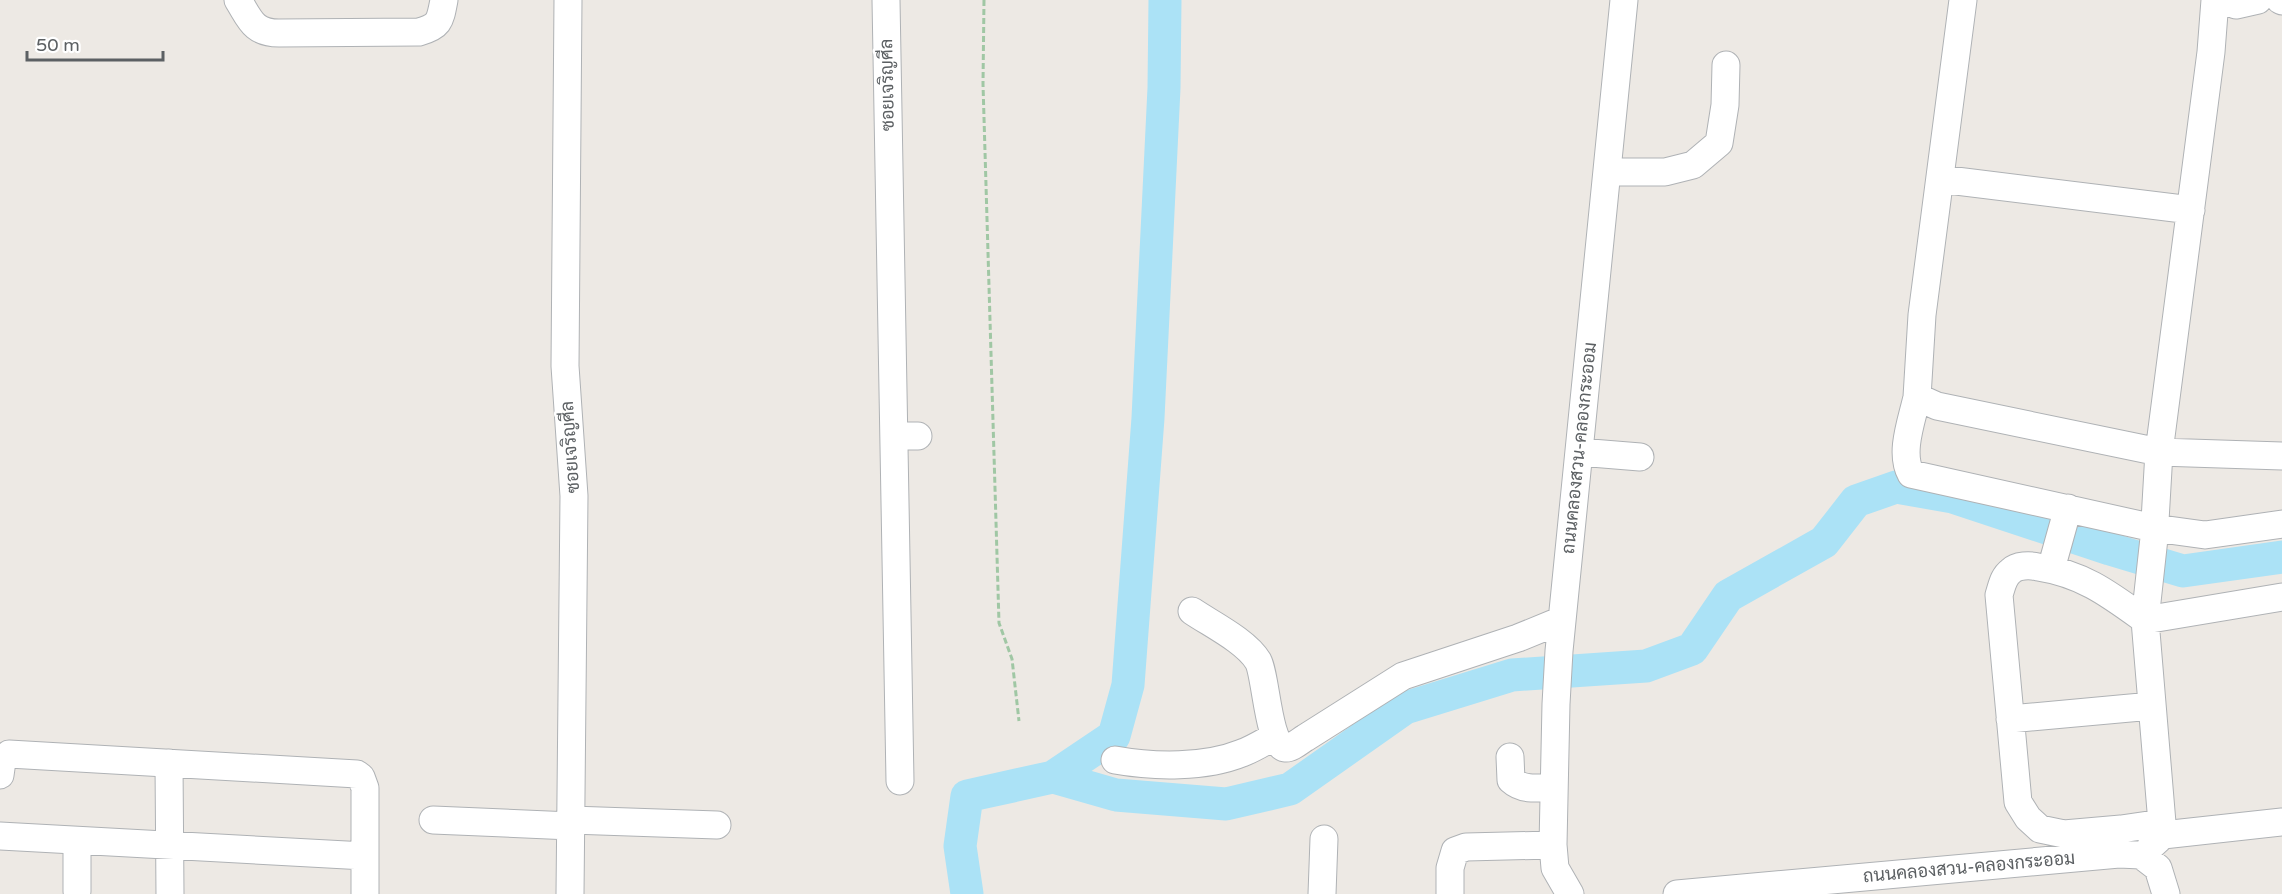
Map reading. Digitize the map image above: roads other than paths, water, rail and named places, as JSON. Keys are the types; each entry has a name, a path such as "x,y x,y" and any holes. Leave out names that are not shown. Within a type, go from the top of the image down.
{"street":[{"path":"238,0 254,26 266,32 279,33 419,32 436,25 440,20 444,0"},
{"name":"ซอยเจริญศีล","path":"568,0 565,366 574,496 570,894"},
{"name":"ซอยเจริญศีล","path":"886,0 906,436 900,782"},
{"name":"ถนนคลองสวน-คลองกระออม","path":"1570,894 1556,868 1553,845 1559,651 1624,0"},
{"path":"1963,0 1922,315 1917,397 1907,446 1906,465 1911,474 2154,533 2205,535 2282,524"},
{"path":"2166,894 2158,868 2141,855 2162,829 2146,612 2159,452 2211,52 2215,0"},
{"path":"2224,0 2236,5 2258,0"},
{"path":"1607,172 1665,172 1693,165 1719,143 1725,105 1726,65"},
{"path":"1940,179 2191,210"},
{"path":"1917,397 1937,406 2159,452 2282,456"},
{"path":"1579,452 1640,457"},
{"path":"2053,562 2068,511"},
{"path":"2282,597 2146,612 2053,562 2013,568 2004,578 1999,595 2018,802 2028,818 2040,829 2064,834 2121,829 2282,822"},
{"path":"1192,611 1238,642 1260,663 1275,736 1280,746 1289,747 1403,676 1518,638 1562,620"},
{"path":"2010,719 2152,706"},
{"path":"1115,760 1137,764 1187,765 1240,754 1275,736"},
{"path":"0,775 2,761 9,754 357,774 361,777 365,788 364,894"},
{"path":"1510,757 1511,780 1516,784 1522,788 1554,787"},
{"path":"169,763 170,894"},
{"path":"433,820 717,825"},
{"path":"0,836 364,855"},
{"path":"1322,894 1324,839"},
{"path":"77,841 77,891"},
{"path":"1450,894 1450,868 1455,851 1466,847 1553,845"},
{"name":"ถนนคลองสวน-คลองกระออม","path":"1677,894 2089,856 2141,855"}],"waterway":[{"path":"967,894 960,846 967,796 1053,777 1114,736 1128,685 1148,418 1164,88 1165,0"},
{"path":"1053,777 1116,795 1226,804 1290,789 1405,708 1512,675 1646,666 1692,649 1728,596 1824,542 1856,501 1896,487 1953,497 2183,571 2282,557"}]}
